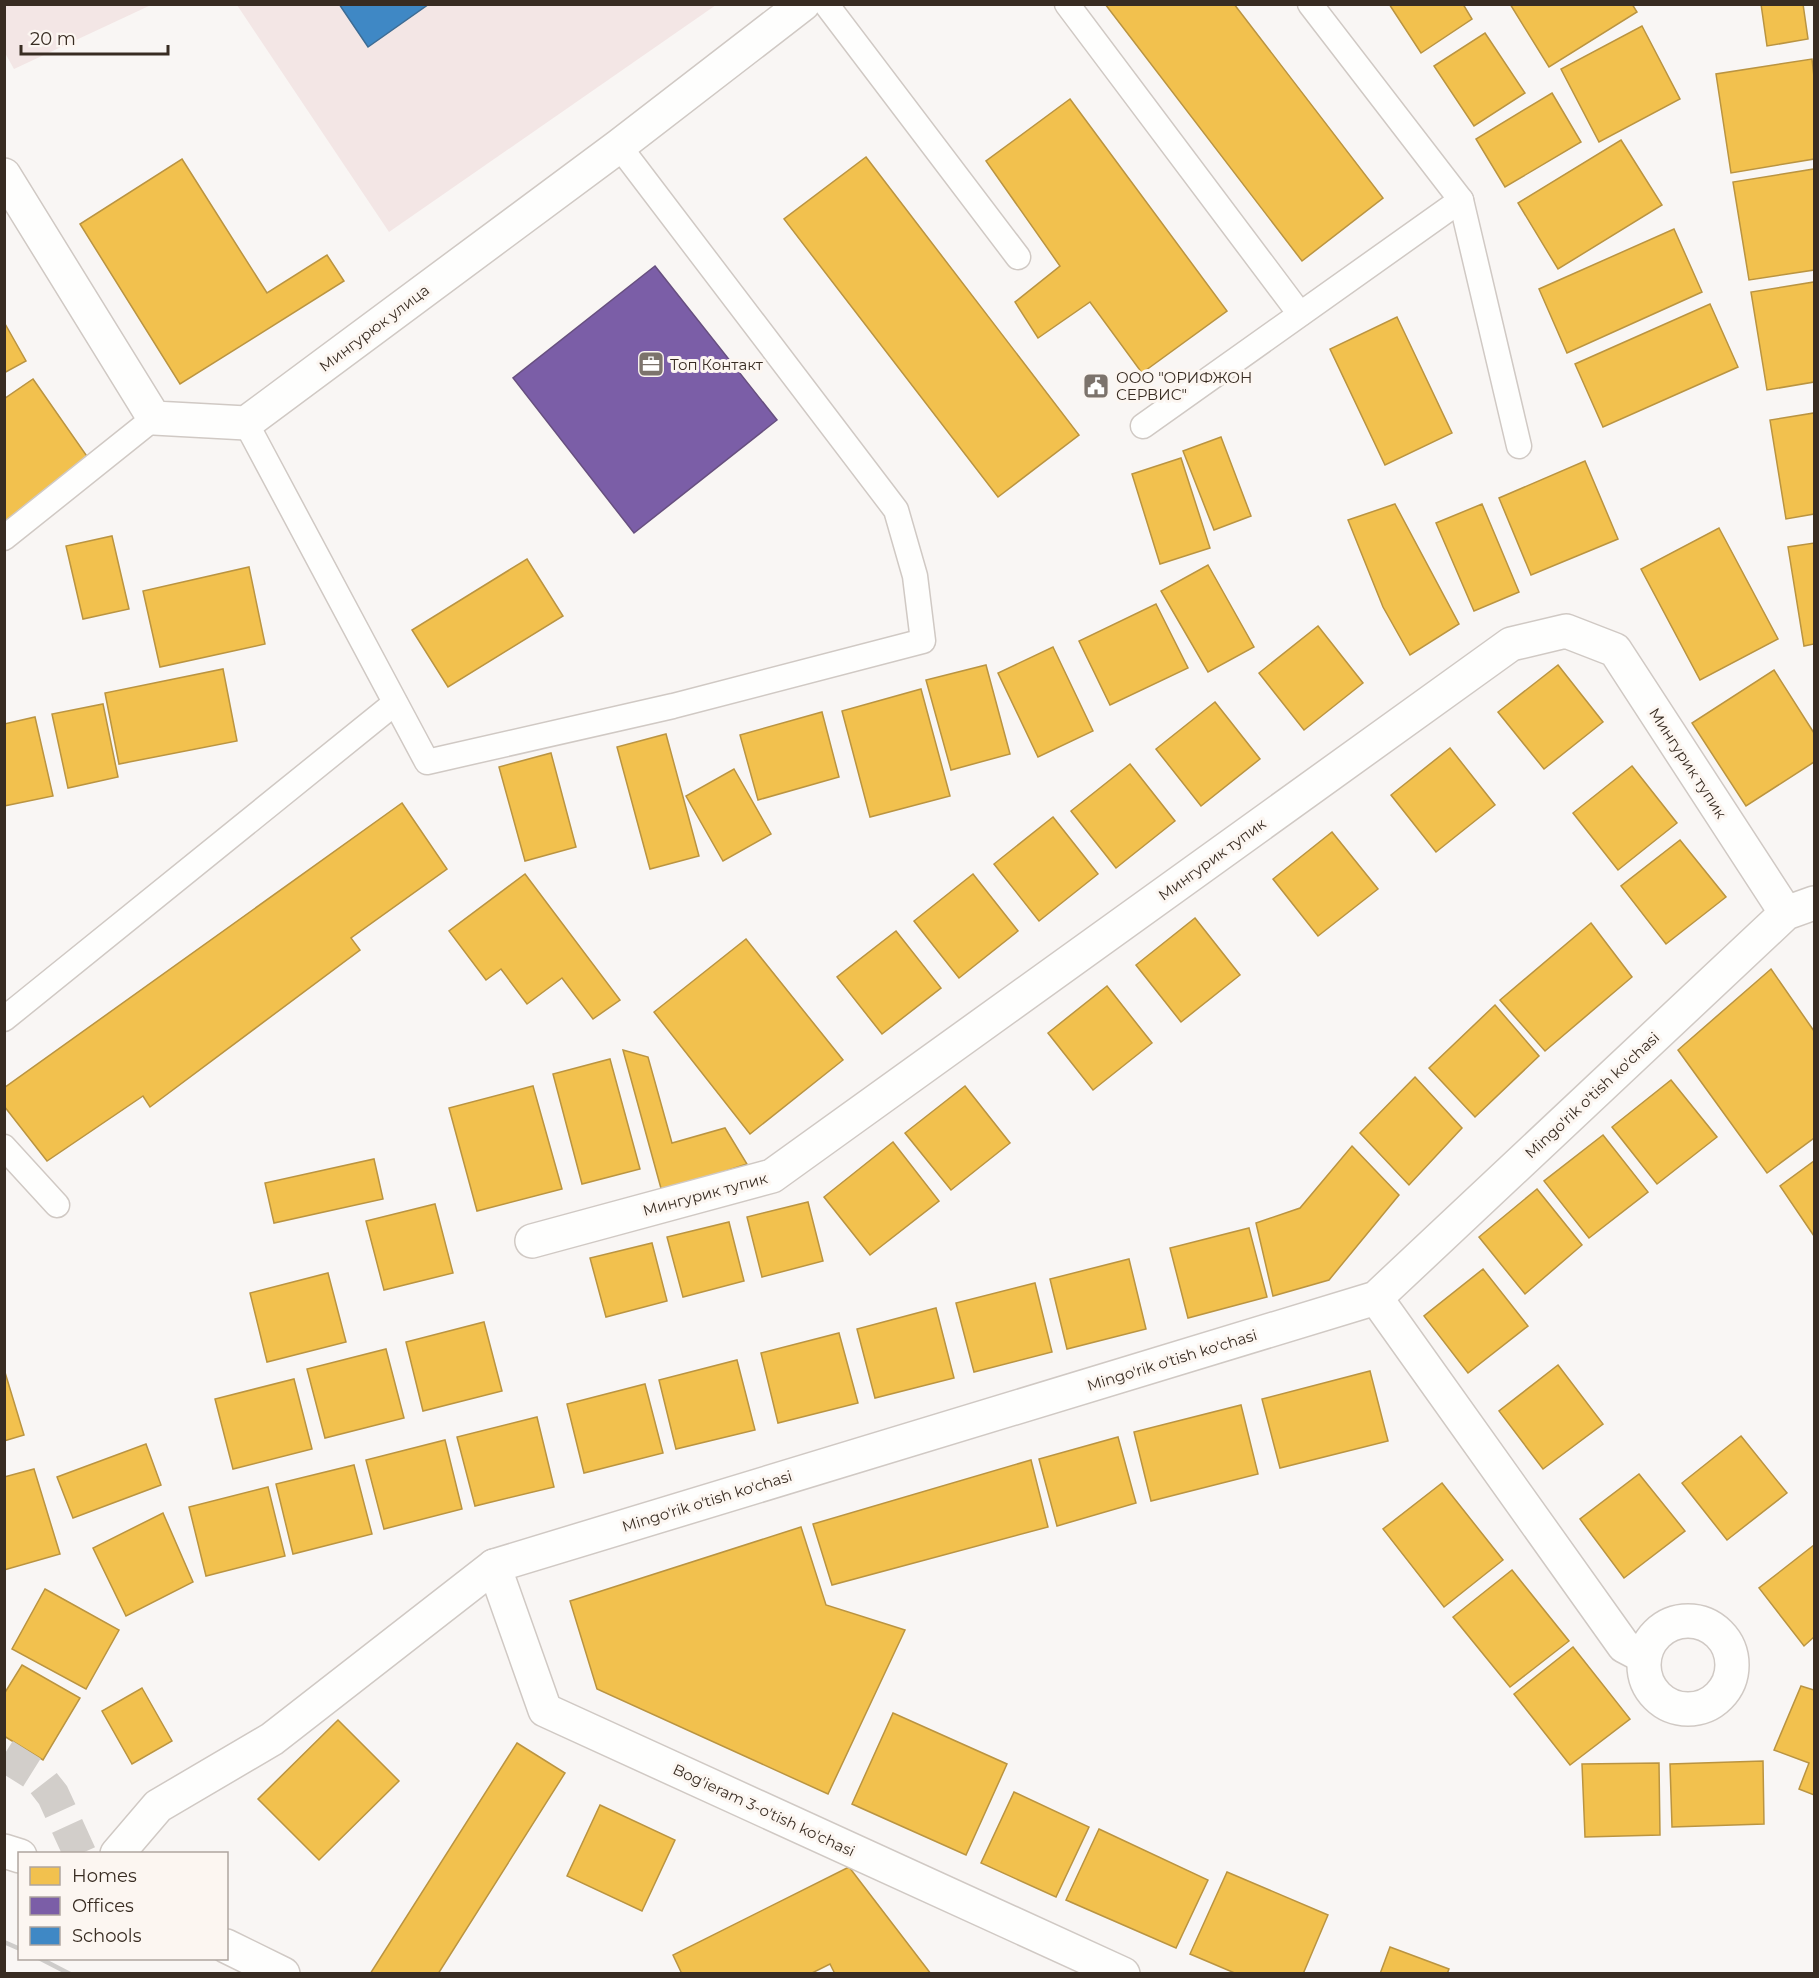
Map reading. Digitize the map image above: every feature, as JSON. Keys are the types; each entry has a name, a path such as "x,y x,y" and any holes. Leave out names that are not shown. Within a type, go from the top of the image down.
{"street":[{"name":"Мингурюк улица","path":"246,423 619,146 803,4"},
{"path":"4,175 154,418 246,423"},
{"name":"Мингурик тупик","path":"531,1241 772,1176 1511,644 1566,631 1615,650 1800,908"},
{"name":"Mingo'rik o'tish ko'chasi","path":"119,1852 158,1806 272,1739 494,1566 1376,1298 1800,908"},
{"path":"1376,1298 1624,1646 1643,1656"},
{"name":"Bog'ieram 3-o'tish ko'chasi","path":"494,1566 545,1710 1123,1974"},
{"path":"228,1947 283,1974"}],"lane":[{"path":"826,4 1018,257"},
{"path":"1067,4 1300,314"},
{"path":"1310,4 1461,200 1519,446"},
{"path":"246,423 427,762 673,706 923,641 915,576 896,510 619,146"},
{"path":"1143,426 1461,200"},
{"path":"4,538 154,418"},
{"path":"4,1019 395,703"},
{"path":"4,1147 57,1205"}],"shaded area":[{"path":"5,4 151,5 14,69 5,53"},
{"path":"237,5 716,5 389,232"}],"building: Homes":[{"path":"1105,4 1234,4 1383,198 1302,261"},
{"path":"1389,4 1463,4 1472,19 1421,53"},
{"path":"1510,4 1632,4 1637,12 1549,67"},
{"path":"1761,4 1803,4 1808,39 1767,46"},
{"path":"1642,26 1680,99 1599,142 1561,69"},
{"path":"1485,33 1525,93 1474,126 1434,66"},
{"path":"1812,59 1814,159 1731,173 1716,74"},
{"path":"1552,93 1581,142 1505,187 1476,139"},
{"path":"1070,99 1227,311 1142,373 1090,302 1038,338 1015,302 1060,266 986,161"},
{"path":"1621,140 1662,205 1558,269 1518,203"},
{"path":"866,157 1079,435 998,497 784,219"},
{"path":"182,159 267,293 327,255 344,281 180,384 80,224"},
{"path":"1814,169 1814,270 1749,280 1733,182"},
{"path":"1674,229 1702,292 1567,353 1539,289"},
{"path":"1814,282 1814,382 1767,390 1751,292"},
{"path":"1710,304 1738,367 1603,427 1575,364"},
{"path":"1397,317 1452,433 1385,465 1330,349"},
{"path":"4,322 26,361 4,373"},
{"path":"33,379 91,462 4,523 4,399"},
{"path":"1814,413 1814,514 1786,519 1770,420"},
{"path":"1221,437 1251,516 1214,530 1183,451"},
{"path":"1181,458 1210,548 1160,564 1132,474"},
{"path":"1585,461 1618,539 1531,575 1499,498"},
{"path":"1395,504 1459,624 1410,655 1383,607 1348,520"},
{"path":"1482,504 1519,592 1474,611 1436,523"},
{"path":"1719,528 1778,639 1700,680 1641,569"},
{"path":"112,536 129,609 83,619 66,546"},
{"path":"1814,543 1814,644 1804,646 1788,547"},
{"path":"527,559 563,616 448,687 412,630"},
{"path":"1208,565 1254,647 1208,672 1161,591"},
{"path":"249,567 265,644 160,667 143,591"},
{"path":"1156,604 1188,668 1110,705 1079,641"},
{"path":"1318,626 1363,683 1304,730 1259,673"},
{"path":"1053,647 1093,731 1038,757 998,673"},
{"path":"986,665 1010,754 951,770 926,680"},
{"path":"1558,665 1603,722 1544,769 1498,712"},
{"path":"223,669 237,741 119,764 105,693"},
{"path":"1774,670 1814,733 1814,762 1746,806 1692,723"},
{"path":"921,689 950,796 870,817 842,711"},
{"path":"1215,702 1260,759 1201,806 1156,749"},
{"path":"103,704 118,777 68,788 52,714"},
{"path":"822,712 839,777 758,800 740,735"},
{"path":"35,717 53,796 4,806 4,724"},
{"path":"666,734 699,856 650,869 617,747"},
{"path":"1450,748 1495,805 1436,852 1391,795"},
{"path":"551,753 576,847 525,861 499,767"},
{"path":"1130,764 1175,821 1116,868 1071,811"},
{"path":"1632,766 1677,823 1618,870 1573,813"},
{"path":"734,769 771,834 723,861 686,796"},
{"path":"402,803 447,869 351,938 360,950 150,1107 143,1096 47,1161 4,1106 4,1088"},
{"path":"1053,817 1098,874 1039,921 994,864"},
{"path":"1332,832 1378,889 1318,936 1273,879"},
{"path":"1680,840 1726,897 1666,944 1621,886"},
{"path":"525,874 620,1000 593,1019 562,978 527,1004 501,969 486,980 449,931"},
{"path":"973,874 1018,931 959,978 914,921"},
{"path":"1195,918 1240,975 1181,1022 1136,965"},
{"path":"1591,923 1632,977 1545,1051 1500,1000"},
{"path":"896,931 941,988 882,1034 837,977"},
{"path":"746,939 843,1060 750,1134 654,1012"},
{"path":"1771,969 1814,1031 1814,1138 1767,1173 1678,1050"},
{"path":"1107,986 1152,1043 1093,1090 1048,1033"},
{"path":"1495,1005 1539,1056 1475,1117 1429,1068"},
{"path":"623,1050 648,1057 672,1143 725,1128 747,1164 662,1192"},
{"path":"610,1059 640,1169 582,1184 553,1074"},
{"path":"1415,1077 1462,1128 1409,1185 1360,1133"},
{"path":"1671,1080 1717,1137 1657,1184 1612,1127"},
{"path":"533,1086 562,1189 477,1211 449,1108"},
{"path":"965,1086 1010,1143 951,1190 905,1133"},
{"path":"1603,1135 1648,1192 1589,1238 1544,1181"},
{"path":"893,1142 939,1201 870,1255 824,1197"},
{"path":"1352,1146 1399,1195 1329,1280 1273,1296 1256,1223 1300,1208"},
{"path":"374,1159 383,1199 274,1223 265,1183"},
{"path":"1814,1161 1814,1236 1780,1186"},
{"path":"1537,1189 1582,1245 1525,1294 1479,1237"},
{"path":"808,1202 823,1261 762,1277 747,1217"},
{"path":"435,1204 453,1273 384,1290 366,1221"},
{"path":"729,1222 744,1281 683,1297 667,1237"},
{"path":"1249,1228 1267,1297 1188,1318 1170,1248"},
{"path":"652,1243 667,1301 606,1317 590,1258"},
{"path":"1129,1259 1146,1329 1067,1349 1050,1279"},
{"path":"1483,1269 1528,1326 1468,1373 1424,1316"},
{"path":"328,1273 346,1342 267,1362 250,1293"},
{"path":"1035,1283 1052,1352 974,1372 956,1303"},
{"path":"936,1308 954,1378 875,1398 857,1329"},
{"path":"484,1322 502,1391 423,1411 406,1342"},
{"path":"839,1333 858,1403 778,1423 761,1353"},
{"path":"386,1349 404,1418 325,1438 307,1369"},
{"path":"737,1360 755,1430 676,1449 659,1380"},
{"path":"1558,1365 1603,1424 1543,1469 1499,1411"},
{"path":"4,1369 24,1435 4,1441"},
{"path":"1370,1371 1388,1441 1280,1468 1262,1399"},
{"path":"294,1379 312,1449 233,1469 215,1399"},
{"path":"645,1384 663,1453 584,1473 567,1404"},
{"path":"1241,1405 1258,1474 1151,1501 1134,1432"},
{"path":"537,1417 554,1487 475,1506 457,1437"},
{"path":"1741,1436 1787,1493 1727,1540 1682,1483"},
{"path":"1118,1437 1136,1503 1057,1526 1039,1459"},
{"path":"445,1440 462,1509 384,1529 366,1460"},
{"path":"146,1444 161,1485 73,1518 57,1477"},
{"path":"1031,1460 1048,1527 832,1585 813,1524"},
{"path":"354,1465 372,1534 293,1554 276,1484"},
{"path":"34,1469 60,1554 4,1570 4,1477"},
{"path":"1639,1474 1685,1531 1624,1578 1580,1519"},
{"path":"1442,1483 1503,1560 1444,1607 1383,1529"},
{"path":"268,1487 285,1556 206,1576 189,1507"},
{"path":"163,1513 193,1582 126,1616 93,1548"},
{"path":"801,1527 826,1605 905,1630 828,1794 597,1689 570,1601"},
{"path":"1814,1545 1814,1637 1804,1646 1759,1588"},
{"path":"1512,1570 1569,1641 1510,1687 1453,1617"},
{"path":"45,1589 119,1630 86,1689 12,1649"},
{"path":"1573,1647 1630,1719 1570,1765 1514,1694"},
{"path":"22,1665 80,1698 43,1760 4,1736 4,1694"},
{"path":"1801,1686 1814,1690 1814,1795 1799,1789 1809,1763 1774,1750"},
{"path":"142,1688 172,1741 132,1764 102,1711"},
{"path":"893,1713 1007,1764 966,1855 852,1804"},
{"path":"338,1720 399,1781 319,1860 258,1799"},
{"path":"517,1743 565,1773 438,1974 370,1974"},
{"path":"1763,1761 1764,1824 1672,1827 1670,1764"},
{"path":"1659,1763 1660,1835 1585,1837 1582,1764"},
{"path":"1014,1792 1089,1827 1056,1897 981,1863"},
{"path":"600,1805 675,1840 642,1911 567,1876"},
{"path":"1099,1829 1208,1880 1176,1948 1066,1900"},
{"path":"849,1867 931,1974 835,1974 830,1964 810,1974 682,1974 673,1955"},
{"path":"1227,1872 1328,1915 1303,1974 1237,1974 1190,1954"},
{"path":"1390,1947 1449,1969 1447,1974 1380,1974"}],"building: Offices":[{"path":"655,266 777,420 634,533 513,378"}],"building: Schools":[{"path":"339,4 429,4 368,47"}],"tunnel":[{"path":"4,1755 39,1777 53,1795 79,1852"}],"railway":[{"path":"4,1942 18,1948"},
{"path":"43,1960 70,1974"}],"place":[{"name":"Топ Контакт","path":"651,364"},
{"name":"ООО \"ОРИФЖОН СЕРВИС\"","path":"1096,386"}]}
